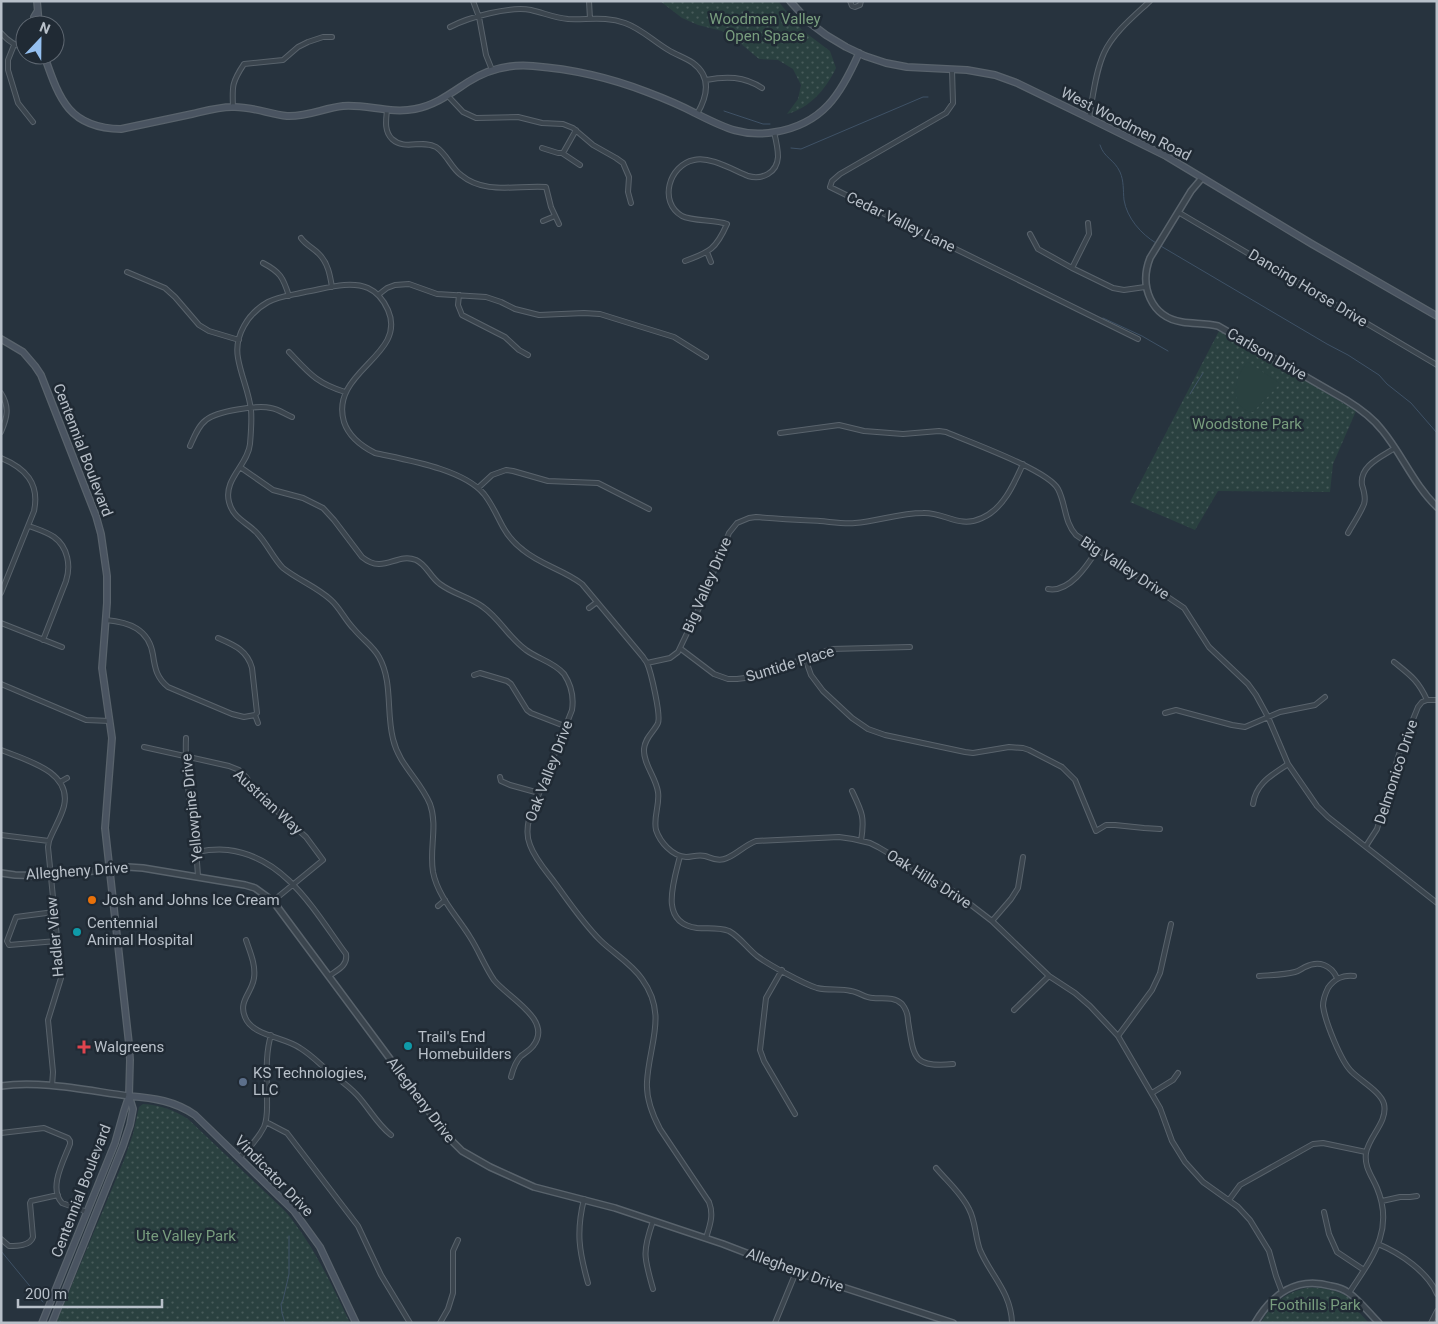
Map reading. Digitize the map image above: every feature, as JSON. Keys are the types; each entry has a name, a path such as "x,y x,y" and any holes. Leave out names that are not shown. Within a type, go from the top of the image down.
{"main road":[{"path":"37,1 38,15"},
{"name":"West Woodmen Road","path":"793,2 819,30 859,53 881,61 917,69 977,72 1006,78 1089,118 1166,156 1437,316"},
{"path":"47,65 62,101 76,115 101,127 121,129 233,107 295,116 342,106 386,110 413,110 434,104 469,81 492,70 511,66 532,66 582,73 611,80 649,92 720,126 741,132 763,134 790,129 806,122 828,106 844,85 859,53"},
{"name":"Centennial Boulevard","path":"1,339 22,352 36,366 41,375 90,496 101,534 107,576 102,668 112,738 105,828 129,1044 130,1096 133,1109 123,1146 52,1323"},
{"name":"Centennial Boulevard","path":"43,1320 115,1143 130,1096"},
{"name":"Vindicator Drive","path":"130,1096 165,1100 183,1107 195,1115 284,1200 304,1222 320,1247 356,1323"}],"street":[{"path":"472,1 479,17 483,44 492,70"},
{"path":"590,1 590,19"},
{"path":"850,1 852,6 855,7 860,5 861,1"},
{"path":"1089,118 1099,67 1104,52 1118,32 1150,1"},
{"path":"450,27 459,22 503,10 524,9 561,18 616,20 638,28 669,50 692,62 700,70 706,80 705,99 697,114"},
{"path":"1,33 14,45 8,60 8,70 18,103 33,122"},
{"path":"233,107 232,88 234,78 244,64 283,60 298,47 308,42 332,36"},
{"name":"Cedar Valley Lane","path":"952,70 953,103 946,113 840,174 832,181 830,187 1138,339"},
{"path":"706,80 719,77 735,78 754,83 762,88"},
{"path":"448,96 458,108 476,118 518,117 542,123 563,124 576,130 593,145 623,163 629,177 628,192 631,203"},
{"path":"386,110 387,130 391,138 405,145 425,144 435,146 460,175 469,181 493,188 546,187 559,224"},
{"path":"562,153 565,151 576,130"},
{"path":"685,261 707,252 718,240 727,224 688,218 678,213 671,204 669,193 672,176 683,164 700,159 713,161 748,176 763,177 771,172 777,163 778,152 774,132"},
{"path":"542,148 562,153 580,165"},
{"path":"1030,234 1038,249 1113,288 1124,290 1145,287 1147,265 1153,253 1179,210 1202,178"},
{"path":"1174,205 1179,210"},
{"name":"Dancing Horse Drive","path":"1179,210 1437,365"},
{"path":"543,221 555,216"},
{"path":"1072,268 1089,234 1088,223"},
{"path":"301,238 326,262 332,287"},
{"path":"707,252 711,262"},
{"path":"263,263 279,273 285,283 288,296"},
{"path":"127,272 164,288 175,297 199,325 208,331 239,340"},
{"path":"378,295 387,288 402,284 416,286 437,294 486,297 515,309 539,315 584,312 600,314 674,338 706,358"},
{"path":"511,1077 517,1060 536,1041 538,1029 536,1022 529,1012 499,987 494,980 466,931 445,900 436,881 432,861 434,828 430,805 402,761 395,746 390,727 388,684 384,666 374,649 353,629 332,601 283,568 258,533 236,516 229,502 230,482 240,468 250,447 251,408 238,356 239,340 244,326 256,310 268,302 288,296 348,285 362,286 378,295 390,314 390,327 387,340 381,350 356,376 345,392 342,407 345,424 353,438 359,444 375,453 450,472 478,488 517,545 536,559 572,576 582,584 647,663 659,718 644,746 645,759 658,790 655,817 656,829 663,843 680,856 672,896 673,911 676,917 681,922 692,927 729,931 758,956 815,988 852,991 867,997 897,1001 906,1010 916,1057 934,1066 953,1064"},
{"name":"Carlson Drive","path":"1145,287 1150,299 1168,318 1180,322 1205,323 1218,326 1364,412 1382,429 1424,494 1437,507"},
{"path":"458,295 458,306 462,316 505,337 518,350 528,355"},
{"path":"289,352 316,380 345,392"},
{"path":"1,394 8,408 1,432"},
{"path":"190,446 201,424 212,416 223,412 251,408 270,408 292,417"},
{"path":"780,433 839,426 864,431 902,434 939,431 946,432 1023,464"},
{"path":"1348,533 1364,504 1365,496 1361,479 1364,472 1370,465 1395,448"},
{"path":"1,458 24,471 33,484 36,498 29,526 1,593"},
{"name":"Big Valley Drive","path":"647,663 670,658 678,652 700,606 726,538 733,527 743,520 756,517 854,523 924,512 961,522 977,521 985,517 1002,502 1013,486 1023,464 1052,481 1058,490 1071,530 1082,540 1184,608 1209,647 1253,690 1268,717 1288,764 1328,817 1437,903"},
{"name":"Oak Valley Drive","path":"240,468 273,490 303,498 323,508 367,562 378,565 404,558 417,561 440,584 484,607 493,614 521,646 551,663 563,674 572,690 572,710 529,819 527,832 529,844 585,923 601,941 635,971 652,997 656,1024 647,1083 649,1102 660,1129 709,1202 712,1213 706,1238"},
{"path":"478,488 492,475 506,470 548,481 598,483 649,509"},
{"path":"29,526 57,539 63,548 68,563 66,581 43,640"},
{"path":"1048,589 1057,590 1075,579 1087,566 1097,550"},
{"path":"589,608 597,602"},
{"path":"106,620 125,622 142,632 151,646 156,672 162,682 168,687 232,714 244,717 255,715"},
{"path":"1,623 62,647"},
{"path":"218,638 238,648 250,662 257,713 255,715 258,723"},
{"name":"Suntide Place","path":"680,649 714,674 728,679 737,679 753,677 831,649 910,647"},
{"path":"805,658 811,675 823,691 852,718 868,729 965,752 1009,747 1029,750 1062,767 1075,780 1096,830 1106,825 1160,829"},
{"path":"1394,662 1416,680 1422,687 1427,700 1437,700"},
{"path":"474,675 480,673 507,681 513,686 527,710 566,727"},
{"path":"1,684 86,720 110,721"},
{"path":"1165,713 1176,710 1245,727 1291,709 1315,705 1325,696"},
{"name":"Delmonico Drive","path":"1366,846 1377,829 1399,754 1410,726 1418,708 1422,702 1427,700"},
{"name":"Yellowpine Drive","path":"186,738 185,756 197,852 198,877"},
{"name":"Austrian Way","path":"144,747 229,766 239,770 262,798 306,837 323,860 294,884"},
{"path":"1,750 52,772 60,782 64,793 64,805 49,842 1,835"},
{"path":"1253,804 1254,794 1260,786 1288,764"},
{"path":"500,777 501,780 510,785 539,793"},
{"path":"60,782 67,778"},
{"path":"852,791 863,815 864,823 861,841"},
{"name":"Oak Hills Drive","path":"680,856 701,855 722,860 756,841 839,837 861,841 878,847 945,886 992,921 1049,976 1082,999 1118,1036 1152,1093 1163,1114 1172,1141 1185,1162 1203,1182 1244,1213 1266,1246 1282,1292"},
{"name":"Hadler View","path":"49,842 48,856 61,978 48,1020 53,1072 52,1086"},
{"path":"197,852 228,850 242,852 271,865 294,884 346,954 345,965 328,976"},
{"path":"992,921 1018,888 1023,857"},
{"name":"Allegheny Drive","path":"1,873 50,876 128,867 144,868 255,888 273,901 454,1144 462,1151 518,1180 552,1192 584,1199 706,1238 796,1272 953,1323"},
{"path":"273,901 294,884"},
{"path":"438,906 445,900"},
{"path":"54,912 16,917 6,941 9,945 57,941"},
{"path":"1118,1036 1152,990 1160,973 1171,924"},
{"path":"246,940 254,967 252,984 243,1001 243,1012 248,1023 253,1028 288,1041 302,1049 362,1100 383,1129 391,1136"},
{"path":"1259,976 1294,972 1316,963 1331,969 1337,978"},
{"path":"782,970 766,998 760,1050 764,1061 795,1114"},
{"path":"1014,1010 1049,976"},
{"path":"1349,1293 1372,1257 1382,1235 1384,1218 1382,1200 1366,1164 1366,1152 1384,1115 1384,1106 1380,1096 1351,1072 1338,1051 1324,1007 1327,991 1337,978 1354,976"},
{"path":"240,1157 260,1135 266,1122 267,1050 271,1035"},
{"path":"1152,1093 1173,1080 1178,1073"},
{"path":"1,1086 16,1084 52,1086 130,1096"},
{"path":"266,1122 287,1133 358,1226 381,1274 410,1323"},
{"path":"1,1133 44,1128 68,1138 70,1144 56,1180 58,1195 62,1203 87,1212"},
{"path":"1228,1200 1240,1185 1313,1144 1323,1143 1366,1152"},
{"path":"936,1168 970,1210 980,1251 1007,1298 1012,1314 1012,1323"},
{"path":"1,1239 9,1246 29,1244 34,1238 30,1201 58,1195"},
{"path":"1382,1200 1400,1196 1417,1196"},
{"path":"584,1199 581,1212 579,1243 581,1259 588,1283"},
{"path":"1324,1212 1329,1234 1337,1252 1364,1270"},
{"path":"653,1221 644,1254 653,1289"},
{"path":"440,1323 448,1309 453,1293 452,1250 458,1240"},
{"path":"1378,1244 1398,1253 1425,1276 1437,1294"},
{"path":"775,1323 796,1272"},
{"path":"1255,1323 1270,1302 1282,1292 1294,1286 1312,1283 1329,1285 1349,1293 1379,1323"},
{"path":"1431,1323 1437,1311"}],"green space":[{"name":"Woodmen Valley Open Space","path":"660,1 778,1 802,30 830,51 836,68 816,97 803,107 787,114 798,99 801,85 793,69 778,60 759,59 733,37 722,31 698,25 682,18"},
{"name":"Woodstone Park","path":"1219,331 1356,411 1333,464 1330,492 1218,491 1195,530 1130,502"},
{"path":"1248,362 1278,382 1279,385 1253,412 1245,410 1240,405 1236,391 1239,375"},
{"name":"Ute Valley Park","path":"143,1104 167,1108 188,1119 285,1211 313,1250 350,1323 56,1323 124,1160 133,1134 139,1107"},
{"name":"Foothills Park","path":"1306,1288 1327,1289 1343,1294 1354,1303 1356,1309 1369,1323 1261,1323 1269,1310 1279,1300"}],"waterway":[{"path":"791,148 801,149 923,97 928,97"},
{"path":"724,111 763,124 770,124"},
{"path":"1100,145 1104,153 1120,172 1123,182 1124,200 1131,219 1145,235 1156,243"},
{"path":"1159,245 1379,375 1387,384 1411,403 1437,433"},
{"path":"1103,318 1142,336 1168,351"},
{"path":"1190,394 1203,373"},
{"path":"285,1323 281,1304 289,1274 289,1236"},
{"path":"1,1251 43,1302"}],"place":[{"name":"Josh and Johns Ice Cream","path":"92,900"},
{"name":"Centennial Animal Hospital","path":"77,932"},
{"name":"Trail's End Homebuilders","path":"408,1046"},
{"name":"Walgreens","path":"84,1047"},
{"name":"KS Technologies, LLC","path":"243,1082"}]}
